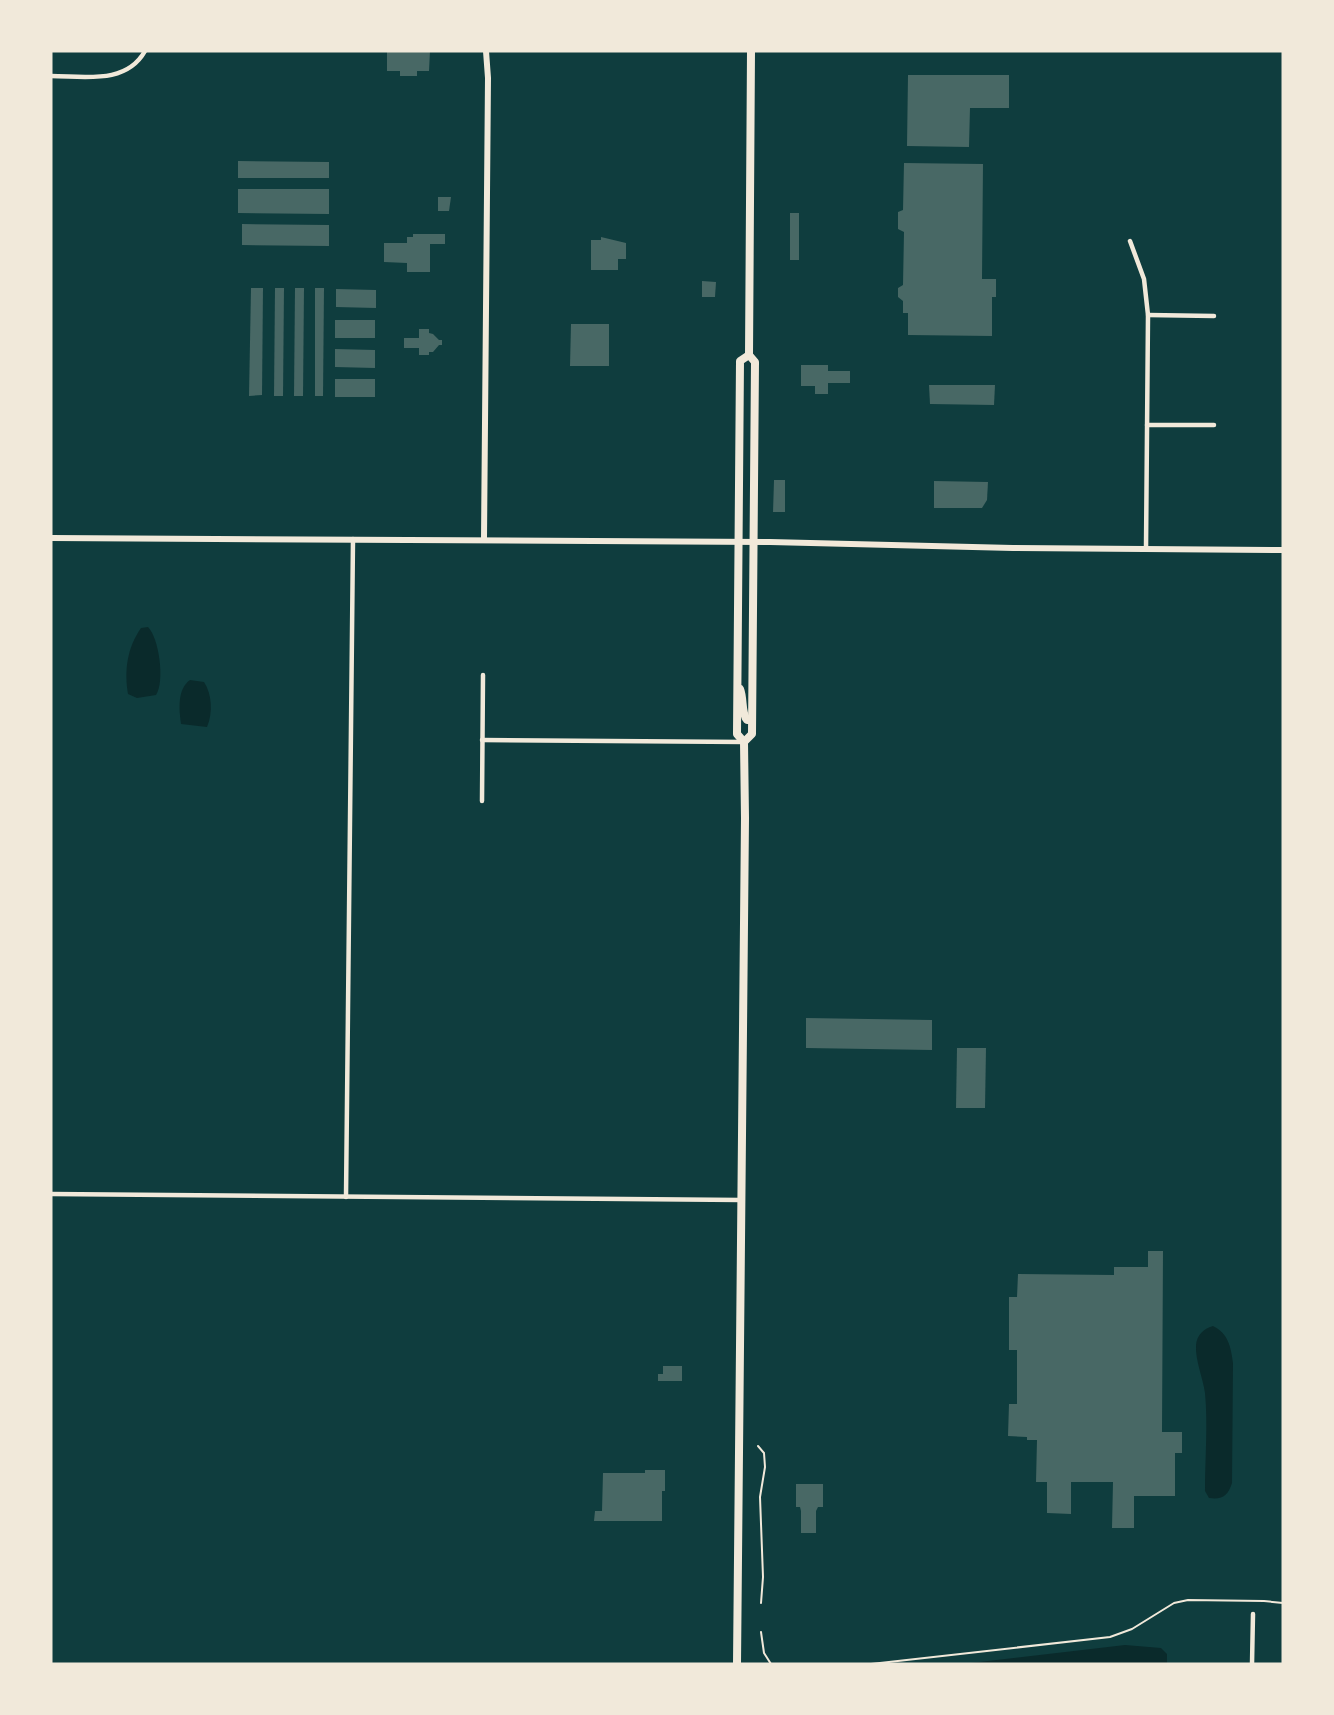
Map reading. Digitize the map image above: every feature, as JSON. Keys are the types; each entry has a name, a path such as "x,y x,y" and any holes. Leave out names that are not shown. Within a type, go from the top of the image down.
{"highway":[{"path":"744,742 752,734 754,542 755,362 748,355 751,51"},
{"path":"737,1664 744,742 737,734 738,542 740,361 748,355"},
{"path":"738,683 743,696 744,716 747,720 752,720"}],"street":[{"path":"51,76 115,76 136,63 145,51"},
{"path":"484,539 488,87 486,51"},
{"path":"1130,241 1144,279 1148,315 1146,550"},
{"path":"1148,315 1214,316"},
{"path":"1147,425 1214,425"},
{"path":"51,538 484,539 1283,550"},
{"path":"346,1197 353,539"},
{"path":"482,801 483,676"},
{"path":"482,740 744,742"},
{"path":"51,1194 741,1200"},
{"path":"1252,1664 1253,1614"}],"path":[{"path":"758,1446 764,1453 765,1467 760,1497 763,1577 761,1602"},
{"path":"871,1664 1110,1637 1132,1629 1174,1603 1188,1600 1283,1603"},
{"path":"761,1632 764,1653 771,1664"}],"water":[{"path":"148,627 158,650 159,689 156,695 137,698 128,694 128,660 136,636 141,628"},
{"path":"190,680 204,682 209,692 211,710 207,727 181,724 181,694"},
{"path":"1213,1326 1222,1332 1228,1341 1233,1363 1232,1483 1229,1491 1221,1498 1209,1498 1205,1491 1206,1405 1196,1351 1199,1335"},
{"path":"1125,1645 1161,1648 1167,1654 1167,1664 962,1664"}],"building":[{"path":"387,51 430,51 429,71 417,71 417,76 400,76 400,71 387,71"},
{"path":"908,75 1009,75 1009,108 970,108 969,147 907,146"},
{"path":"238,161 329,162 329,178 238,178"},
{"path":"904,163 983,164 982,279 996,279 996,297 992,297 992,336 908,335 908,313 903,313 903,301 898,297 898,288 903,285 904,232 898,229 898,212 903,210"},
{"path":"238,189 329,189 329,214 238,213"},
{"path":"438,197 451,197 449,211 438,211"},
{"path":"790,213 799,213 799,260 790,260"},
{"path":"242,224 329,225 329,246 242,245"},
{"path":"413,234 445,234 445,244 430,244 430,272 407,272 407,263 384,262 384,243 407,243 407,237 413,237"},
{"path":"601,237 626,243 626,259 618,259 618,270 591,270 591,240 601,240"},
{"path":"702,281 716,282 715,297 702,297"},
{"path":"251,288 263,288 262,395 249,396"},
{"path":"275,288 284,288 283,396 274,396"},
{"path":"295,288 304,288 303,396 294,396"},
{"path":"315,288 324,288 323,396 315,396"},
{"path":"336,289 376,290 376,308 336,307"},
{"path":"335,320 375,320 375,338 335,338"},
{"path":"571,324 609,324 609,366 570,366"},
{"path":"419,329 429,329 429,333 442,340 442,345 429,352 429,355 419,355 419,348 404,348 404,338 419,338"},
{"path":"335,349 375,350 375,368 335,367"},
{"path":"801,365 828,365 828,371 850,371 850,383 828,383 828,394 815,394 815,386 801,386"},
{"path":"335,379 375,379 375,397 335,397"},
{"path":"929,385 995,385 994,405 930,404"},
{"path":"774,480 785,480 785,512 773,512"},
{"path":"934,481 988,482 987,500 982,508 934,508"},
{"path":"806,1018 932,1020 932,1050 806,1048"},
{"path":"957,1048 986,1048 985,1108 956,1108"},
{"path":"1148,1251 1163,1251 1162,1432 1182,1432 1182,1453 1175,1453 1175,1496 1134,1496 1134,1528 1112,1528 1113,1482 1071,1482 1071,1514 1047,1513 1047,1482 1036,1482 1037,1440 1008,1436 1009,1404 1017,1404 1017,1350 1009,1350 1009,1297 1017,1297 1018,1274 1114,1275 1114,1267 1148,1267"},
{"path":"663,1366 682,1366 682,1381 658,1381 658,1374 663,1374"},
{"path":"645,1470 665,1470 662,1521 594,1521 595,1511 602,1511 603,1473 645,1473"},
{"path":"796,1484 823,1484 823,1507 818,1507 816,1511 816,1533 801,1533 801,1511 800,1507 796,1507"}]}
